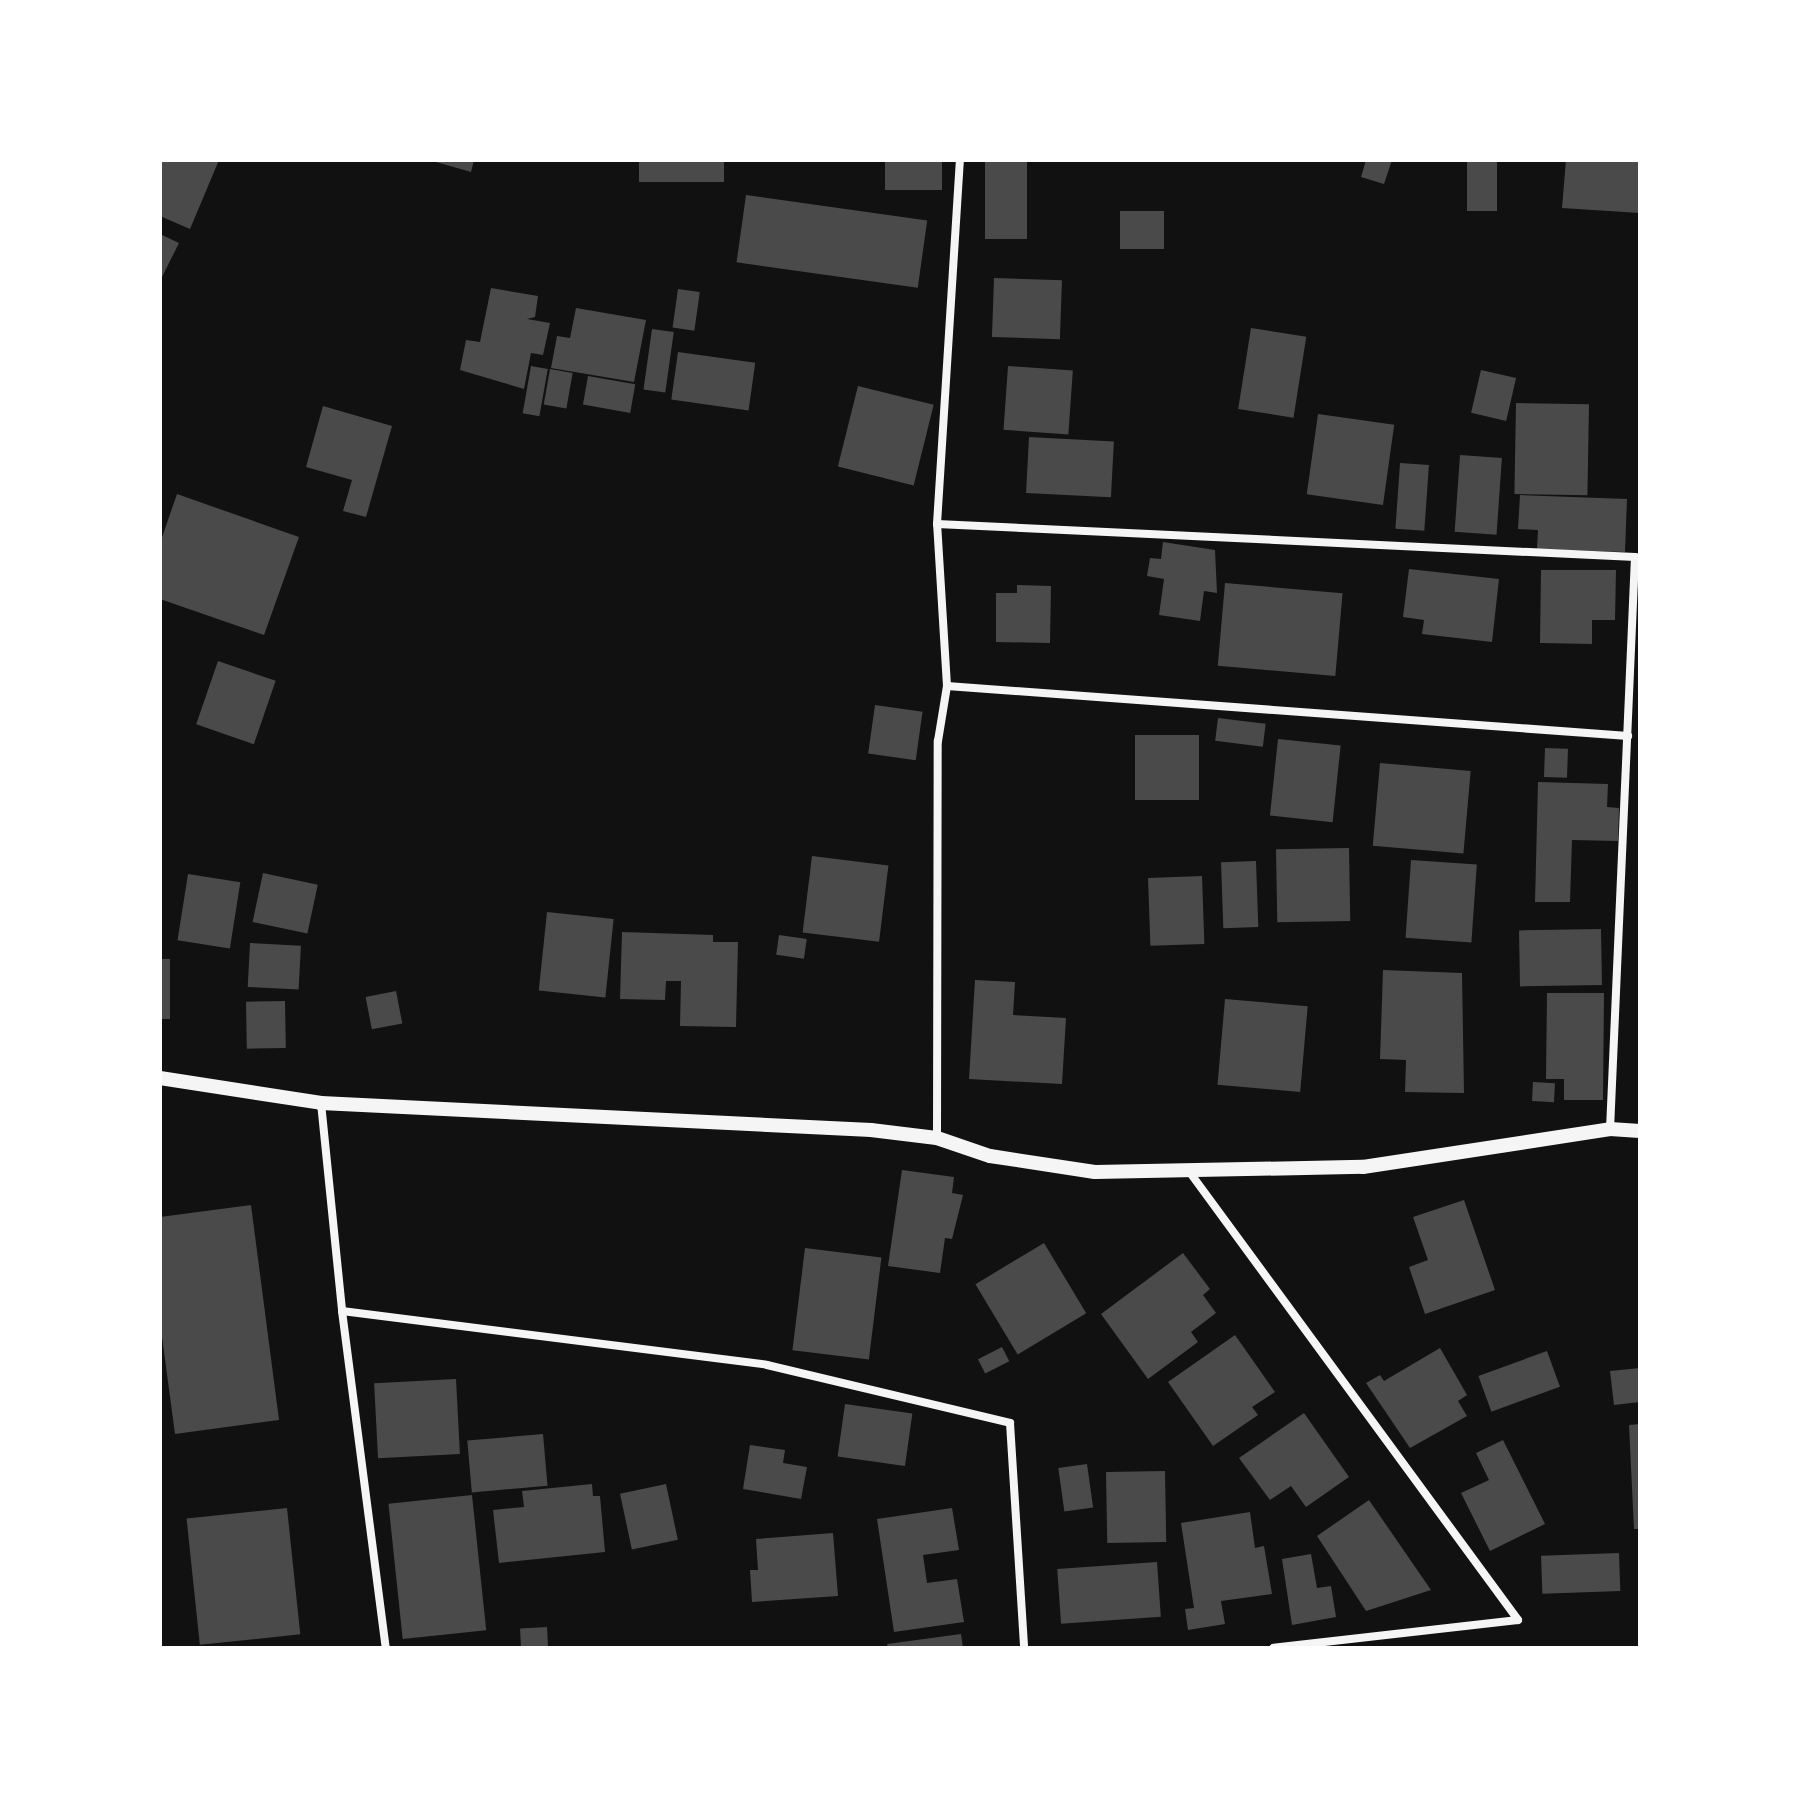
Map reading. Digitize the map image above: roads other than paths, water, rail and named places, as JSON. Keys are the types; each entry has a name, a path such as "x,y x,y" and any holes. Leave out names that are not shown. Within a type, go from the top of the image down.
{"street":[{"path":"937,1138 938,741 947,686 937,524 960,160"},
{"path":"937,524 1635,557 1610,1129"},
{"path":"947,686 1628,736"},
{"path":"160,1078 321,1103 871,1130 937,1138 990,1156 1095,1172 1191,1174 1363,1167 1610,1129 1640,1131"},
{"path":"321,1103 342,1311 386,1648"},
{"path":"1191,1174 1518,1620 1274,1648"},
{"path":"342,1311 767,1365 1010,1423 1024,1648"}]}
